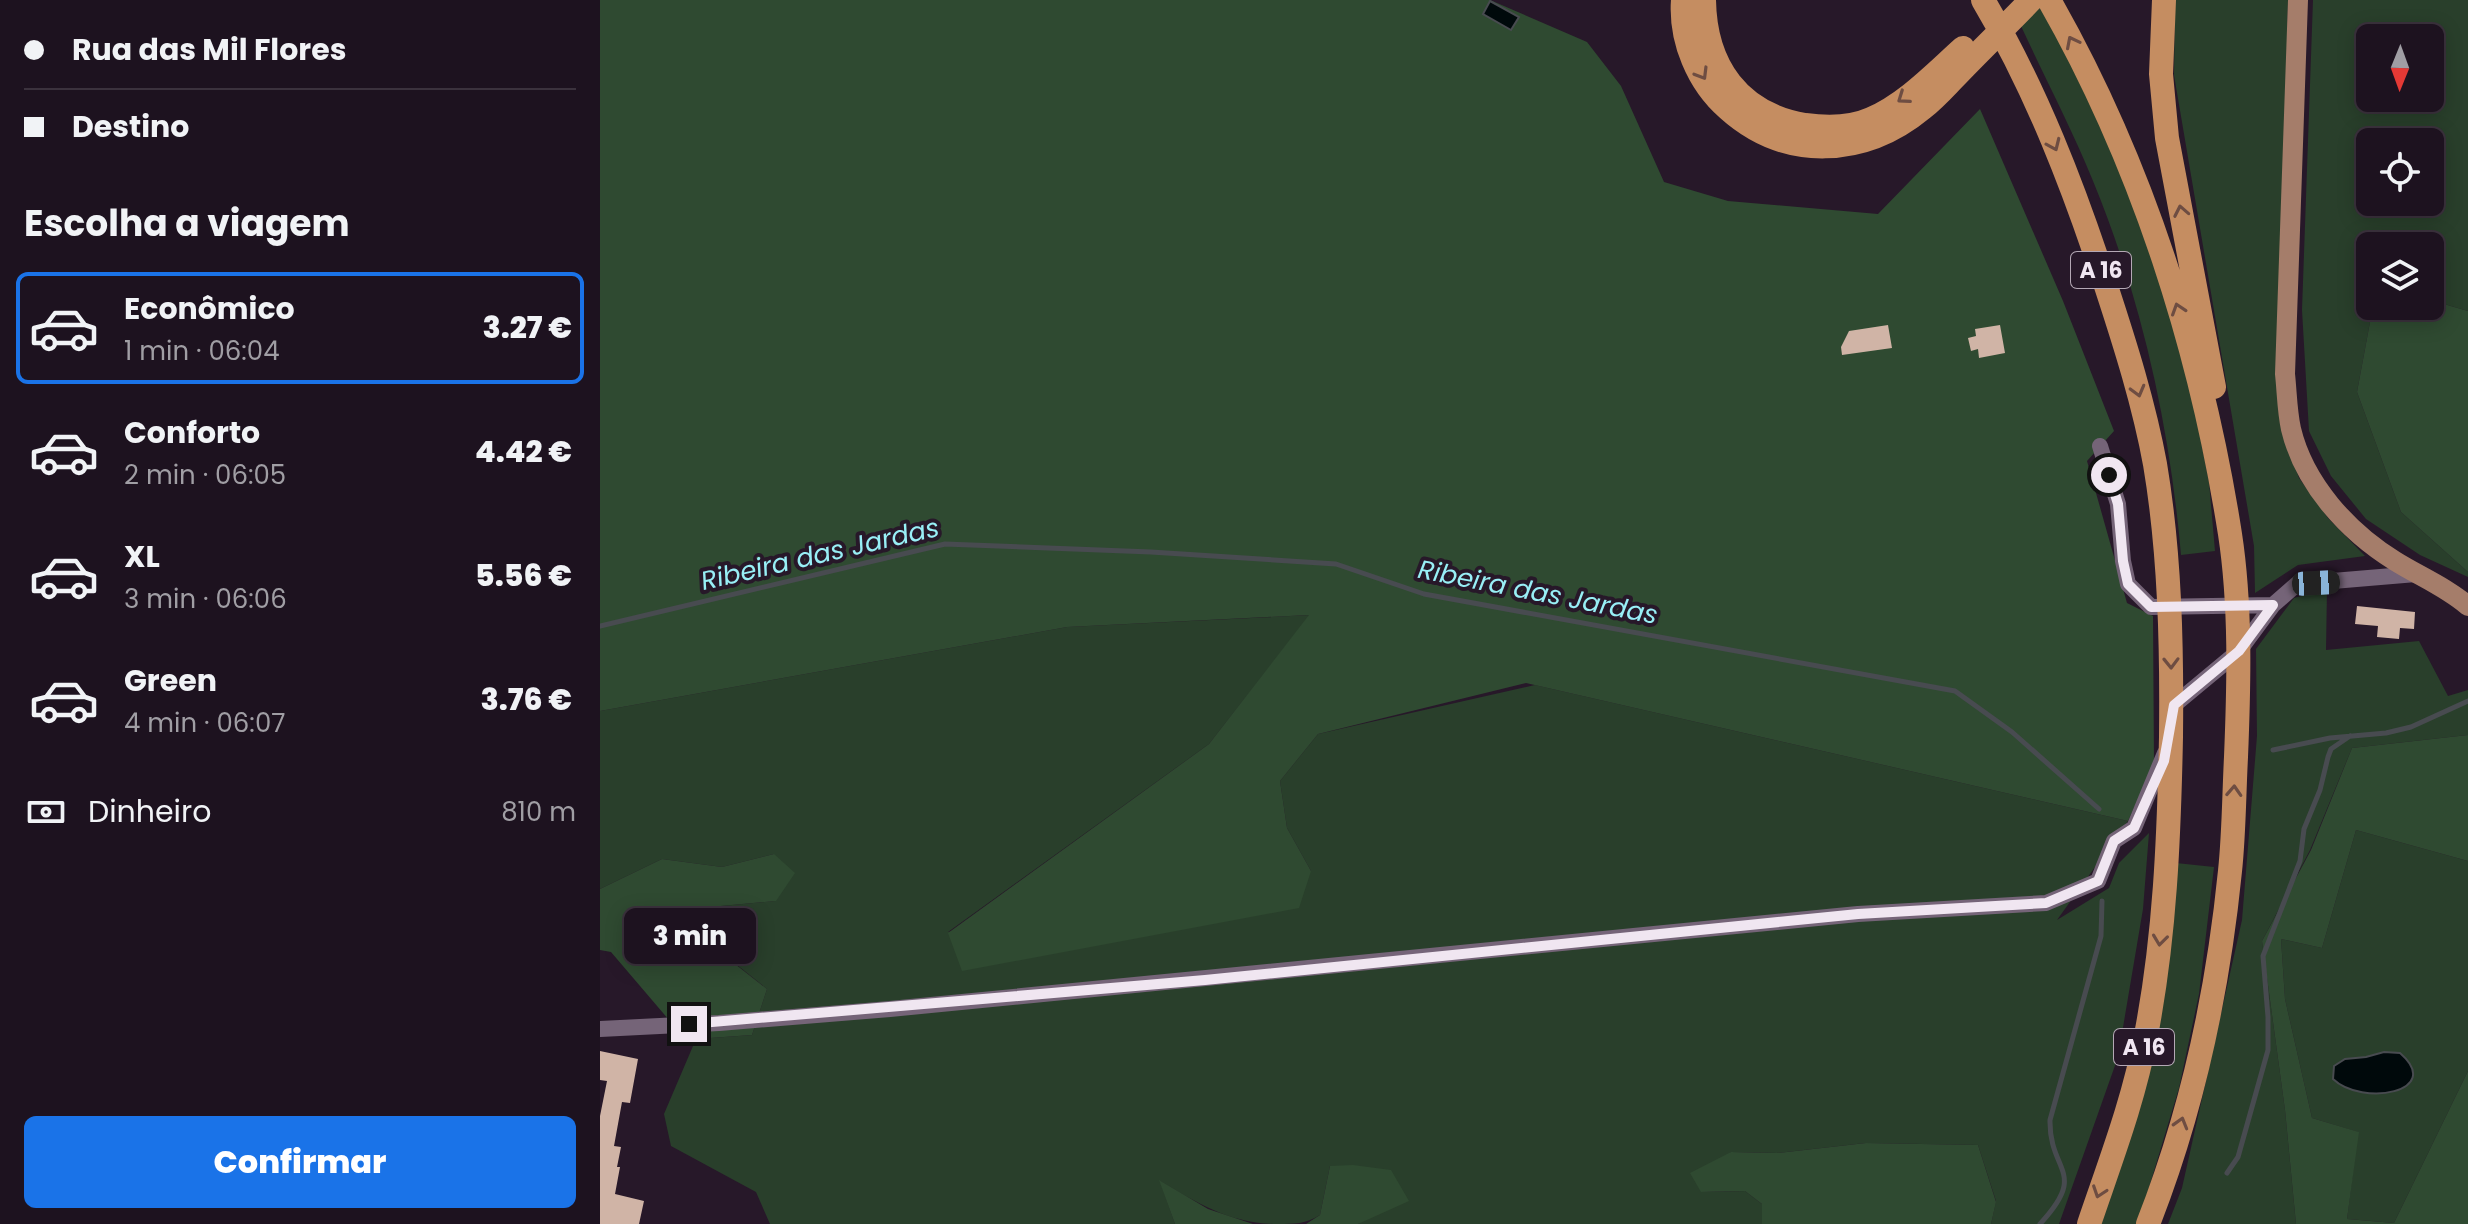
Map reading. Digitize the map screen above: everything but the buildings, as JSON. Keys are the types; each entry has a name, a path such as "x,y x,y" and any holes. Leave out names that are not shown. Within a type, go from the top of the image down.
{"highway":[{"path":"1683,0 1686,43 1699,72 1720,102 1747,125 1778,140 1811,147 1848,145 1887,132 1923,109 2010,0"},
{"path":"1704,0 1707,33 1716,62 1735,90 1759,110 1786,121 1846,127 1872,119 1910,95 1967,54 2031,0"},
{"name":"A 16","path":"1967,0 2030,93"},
{"name":"A 16","path":"1983,0 2009,44 2073,189 2139,392 2155,465 2166,557 2171,698 2169,863 2146,1036 2133,1092 2089,1224"},
{"name":"A 16","path":"2049,0 2072,40 2129,162 2177,304 2206,413 2231,542"},
{"name":"A 16","path":"2148,1224 2181,1123 2218,968 2230,869 2239,687 2231,542 2233,500 2167,138 2161,74 2164,0"}],"main road":[{"path":"2298,0 2285,374 2291,429 2319,488 2336,512 2368,543 2416,574 2455,594 2468,606"}],"street":[{"path":"2100,446 2118,504 2128,584 2151,607 2273,605"},
{"path":"600,1029 890,1009 1858,914 2046,903 2098,881 2114,841 2134,828 2164,761 2174,705 2239,651 2273,605 2297,584 2416,574"}],"green space":[{"path":"600,0 1490,0 1587,42 1621,86 1664,182 1728,201 1878,214 1980,109 2063,301 2114,431 2087,461 2127,603 2153,616 2154,764 2128,821 1526,683 1318,734 1280,781 1287,828 1311,871 1299,908 962,971 948,933 1209,744 1309,615 1067,627 600,711"},
{"path":"2175,0 2288,0 2280,364 2283,429 2299,478 2328,518 2365,556 2298,565 2255,593 2254,546 2174,75"},
{"path":"2313,0 2468,0 2468,311 2444,304 2444,232 2356,232 2356,320 2370,320 2357,392 2401,512 2468,572 2468,577 2420,555 2366,519 2331,476 2309,431 2302,310"},
{"path":"2043,4 2112,143 2183,348 2209,482 2215,551 2181,555 2161,412 2126,272 2085,162 2021,26"},
{"path":"2444,304 2468,311 2468,572 2401,512 2357,392 2370,320 2444,320"},
{"path":"2327,589 2326,650 2419,641 2448,696 2468,690 2468,735 2352,748 2310,850 2262,941 2285,1110 2296,1224 2168,1224 2182,1188 2242,920 2257,736 2256,649 2294,598"},
{"path":"1310,615 1209,744 948,932 1311,871 1287,828 1280,781 1318,734 1535,685 2128,821 2057,920 2109,888 2119,863 2149,833 2143,909 2118,1057 2059,1224 1991,1224 1996,1201 1978,1145 1866,1143 1777,1153 1731,1152 1701,1192 1745,1191 1762,1204 1762,1224 1358,1224 1362,1221 1330,1166 1320,1215 1295,1224 1245,1221 1202,1205 1160,1181 1175,1224 770,1224 756,1192 671,1146 664,1114 696,1039 752,1035 767,989 707,941 710,907 775,901 774,854 722,867 662,859 600,889 600,711 1067,627"},
{"path":"2468,735 2468,861 2356,830 2322,948 2281,939 2285,999 2312,1118 2359,1132 2347,1219 2394,1223 2468,1071 2468,1224 2296,1224 2285,1110 2262,941 2311,850 2352,748"},
{"path":"2356,830 2468,861 2468,1071 2394,1223 2347,1219 2358,1132 2312,1118 2285,999 2281,939 2322,948"},
{"path":"774,854 795,873 776,901 710,907 707,942 767,989 752,1035 696,1039 675,1027 611,952 600,950 600,889 662,859 722,867"},
{"path":"2176,863 2214,867 2199,994 2179,1088 2138,1224 2100,1224"},
{"path":"1866,1143 1978,1145 1996,1202 1991,1224 1762,1224 1762,1204 1745,1191 1701,1192 1690,1173 1731,1152 1777,1153"},
{"path":"1353,1165 1391,1170 1409,1201 1358,1224 1306,1224 1320,1215 1330,1166"},
{"path":"1159,1180 1208,1209 1253,1224 1175,1224"}],"shaded area":[{"path":"1490,1 1519,17 1511,30 1483,14"},
{"path":"2384,1052 2400,1053 2411,1066 2413,1077 2406,1086 2394,1091 2362,1092 2346,1088 2333,1079 2334,1066 2345,1059"}],"waterway":[{"name":"Ribeira das Jardas","path":"600,626 945,544 1151,552 1336,564 1424,594 1955,691 2012,732 2099,809"},
{"name":"Ribeira das Jardas","path":"2273,750 2330,738 2386,733 2411,727 2468,701"},
{"path":"2227,1173 2238,1157 2268,1050 2263,956 2300,861 2304,829 2320,790 2331,749 2350,736"},
{"path":"2040,1224 2062,1193 2063,1172 2051,1138 2050,1120 2101,936 2102,901"}],"route":[{"path":"689,1024 1205,980 1858,914 2046,903 2098,881 2114,841 2134,828 2164,761 2174,705 2239,651 2273,605 2151,607 2128,584 2118,504 2109,475"}]}
